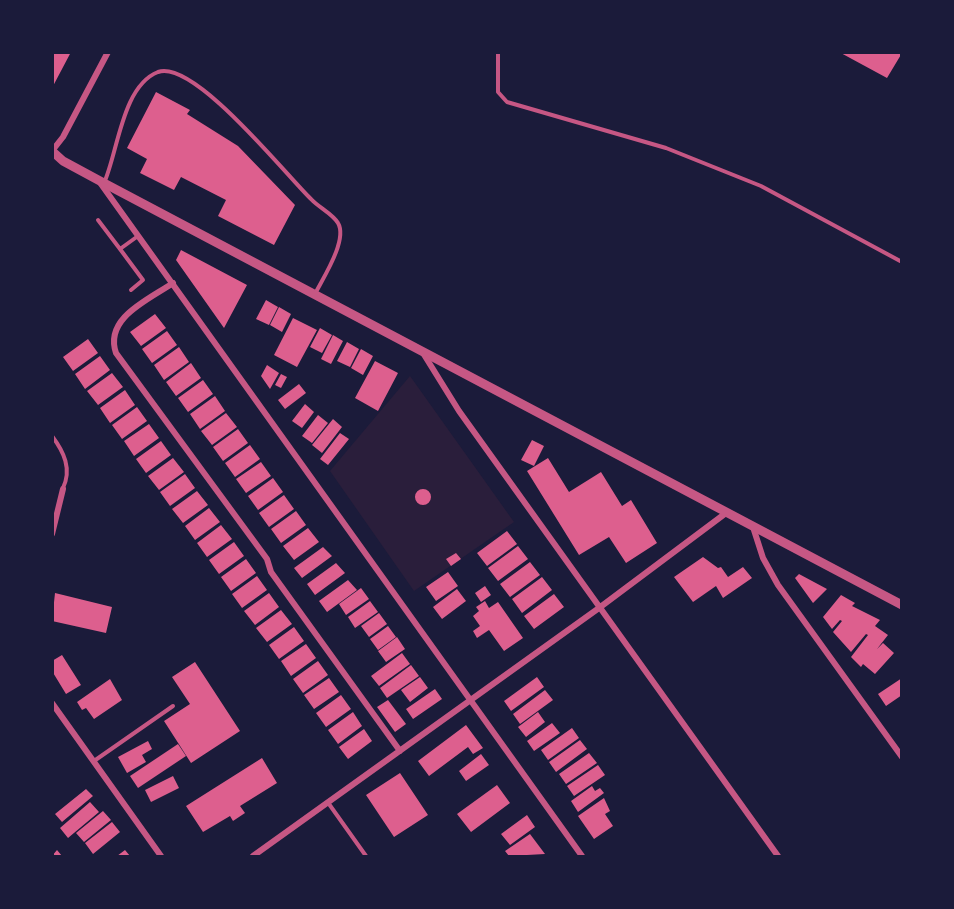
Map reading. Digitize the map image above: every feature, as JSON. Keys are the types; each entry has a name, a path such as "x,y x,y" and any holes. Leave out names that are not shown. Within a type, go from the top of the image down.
{"street":[{"path":"108,52 63,137 52,151 63,161 902,605"},
{"path":"102,183 582,856"},
{"path":"172,284 121,319 114,329 112,342 116,353 267,559 271,572 400,751"},
{"path":"423,352 459,411 778,856"},
{"path":"52,534 63,489"},
{"path":"253,856 329,804 726,513"},
{"path":"753,527 763,558 778,585 902,757"},
{"path":"52,703 161,856"}],"lane":[{"path":"498,52 498,92 507,102 666,148 740,177 902,262"},
{"path":"102,183 113,164 123,121 138,88 157,72 170,70 185,78 236,117 312,201 338,223 342,239 315,295"},
{"path":"98,220 143,280 131,290"},
{"path":"120,249 138,236"},
{"path":"52,436 66,461 67,475 63,489"},
{"path":"93,760 173,706"},
{"path":"329,804 366,856"}],"shaded area":[{"path":"410,376 514,522 414,591 330,471"}],"building":[{"path":"52,52 71,52 52,88"},
{"path":"839,52 902,52 902,53 887,78"},
{"path":"156,92 190,110 187,114 238,146 295,205 274,245 218,216 226,200 181,177 174,190 140,173 147,159 127,148"},
{"path":"181,250 247,285 224,328 176,260"},
{"path":"266,300 278,307 269,325 256,319"},
{"path":"279,307 291,314 282,332 270,325"},
{"path":"155,314 166,328 141,346 130,332"},
{"path":"293,318 317,330 297,367 274,355"},
{"path":"320,328 332,335 322,353 310,347"},
{"path":"167,331 177,345 152,363 142,349"},
{"path":"333,335 343,341 331,364 321,359"},
{"path":"88,339 98,353 73,371 63,357"},
{"path":"347,342 359,349 350,367 337,361"},
{"path":"179,347 189,362 164,380 154,365"},
{"path":"361,349 373,356 363,375 351,368"},
{"path":"100,356 110,370 85,389 75,374"},
{"path":"375,361 398,373 378,411 355,398"},
{"path":"191,363 201,378 176,396 166,382"},
{"path":"267,365 279,373 270,389 261,376"},
{"path":"112,373 123,387 98,405 87,391"},
{"path":"281,374 287,377 281,388 275,385"},
{"path":"203,380 213,394 188,412 178,398"},
{"path":"299,384 306,393 285,409 278,400"},
{"path":"125,390 135,405 110,423 100,408"},
{"path":"215,396 225,411 200,429 190,414"},
{"path":"305,404 314,412 302,428 292,421"},
{"path":"137,407 147,421 122,439 112,425"},
{"path":"226,413 237,427 212,445 201,431"},
{"path":"318,415 328,423 312,443 302,436"},
{"path":"333,419 342,427 322,453 312,445"},
{"path":"149,424 159,438 134,456 124,441"},
{"path":"238,429 248,443 223,461 213,447"},
{"path":"340,433 349,439 328,465 320,459"},
{"path":"532,440 544,446 534,466 521,460"},
{"path":"161,441 171,455 146,473 136,459"},
{"path":"250,445 260,459 235,477 225,463"},
{"path":"173,458 184,472 159,490 148,476"},
{"path":"548,458 569,492 601,472 622,506 631,500 657,543 626,563 609,537 579,555 527,471"},
{"path":"261,462 271,476 246,493 236,479"},
{"path":"185,474 195,488 170,506 160,492"},
{"path":"273,478 283,492 258,510 248,496"},
{"path":"420,489 426,489 431,497 429,503 420,505 415,500 415,494"},
{"path":"197,491 208,505 183,523 172,509"},
{"path":"284,495 294,509 269,527 259,513"},
{"path":"209,508 220,522 195,540 185,526"},
{"path":"296,511 306,525 281,543 271,529"},
{"path":"221,525 232,539 207,557 197,543"},
{"path":"308,528 319,542 294,560 283,546"},
{"path":"507,531 517,544 487,566 477,553"},
{"path":"234,542 244,556 219,574 209,560"},
{"path":"518,546 528,559 498,581 488,568"},
{"path":"323,547 332,556 302,578 294,568"},
{"path":"456,553 461,559 451,566 446,559"},
{"path":"703,557 718,568 721,567 728,577 743,567 752,578 723,598 716,586 693,602 674,577"},
{"path":"246,559 256,573 231,591 221,577"},
{"path":"530,562 540,575 510,597 500,584"},
{"path":"336,563 345,573 315,595 307,584"},
{"path":"448,572 458,586 436,601 426,587"},
{"path":"799,574 827,589 813,603 795,578"},
{"path":"257,576 267,590 242,608 232,594"},
{"path":"542,577 552,590 522,613 512,599"},
{"path":"348,580 357,590 327,612 319,601"},
{"path":"485,586 491,595 481,602 475,593"},
{"path":"361,588 369,599 346,615 339,604"},
{"path":"457,589 466,601 442,619 433,607"},
{"path":"55,593 112,607 106,633 52,621"},
{"path":"269,593 279,607 255,625 244,611"},
{"path":"554,594 564,607 534,629 524,616"},
{"path":"841,595 855,603 852,606 880,620 875,626 888,635 877,649 883,643 894,653 875,674 863,664 861,667 851,657 868,635 866,634 851,652 833,632 842,621 840,620 832,629 823,617"},
{"path":"370,601 378,612 355,628 348,617"},
{"path":"485,601 489,608 498,602 523,638 504,651 489,630 477,638 473,631 480,626 473,616 479,611 476,607"},
{"path":"281,610 292,624 267,642 256,628"},
{"path":"379,613 387,624 369,637 361,626"},
{"path":"388,626 396,637 378,650 370,639"},
{"path":"294,627 304,641 279,659 269,645"},
{"path":"397,637 405,649 386,662 378,651"},
{"path":"306,644 316,658 291,676 281,661"},
{"path":"402,653 410,664 379,686 371,676"},
{"path":"62,655 81,685 66,694 52,671 52,661"},
{"path":"318,661 328,675 303,693 293,679"},
{"path":"195,662 240,731 191,763 164,721 190,704 172,677"},
{"path":"411,665 419,676 387,698 380,688"},
{"path":"420,677 428,688 410,702 401,690"},
{"path":"537,677 544,687 511,711 504,701"},
{"path":"329,678 339,692 314,709 304,695"},
{"path":"902,678 902,695 886,706 878,694"},
{"path":"110,679 122,700 94,719 86,708 82,710 77,702"},
{"path":"435,689 442,699 413,719 406,709"},
{"path":"545,690 553,700 520,724 513,714"},
{"path":"341,695 351,709 326,727 316,713"},
{"path":"388,700 406,724 395,732 377,707"},
{"path":"353,712 362,726 338,744 328,730"},
{"path":"538,712 545,722 526,737 518,727"},
{"path":"552,723 560,733 534,751 527,741"},
{"path":"466,725 483,748 473,754 468,747 429,776 418,761"},
{"path":"572,728 579,738 548,760 541,750"},
{"path":"364,729 372,741 348,759 339,747"},
{"path":"580,740 587,749 556,772 549,762"},
{"path":"148,741 152,749 142,755 146,762 127,773 118,757"},
{"path":"178,744 186,756 138,788 130,776"},
{"path":"589,753 597,763 566,784 559,774"},
{"path":"481,754 489,765 466,781 459,771"},
{"path":"262,758 277,783 240,806 245,813 233,821 230,816 203,832 186,806"},
{"path":"598,765 605,775 574,796 567,786"},
{"path":"400,773 428,815 394,837 366,795"},
{"path":"173,776 179,788 151,802 145,790"},
{"path":"497,785 510,803 471,832 457,814"},
{"path":"592,786 595,791 600,788 604,793 578,812 571,801"},
{"path":"86,789 93,796 62,822 55,814"},
{"path":"604,798 610,811 605,814 613,826 594,839 578,816"},
{"path":"90,802 99,812 68,838 60,828"},
{"path":"103,811 111,820 84,842 76,833"},
{"path":"527,815 535,827 510,845 501,834"},
{"path":"112,822 120,832 93,854 85,843"},
{"path":"530,834 545,854 509,856 505,851"},
{"path":"57,850 62,856 52,856"},
{"path":"125,850 130,856 117,856"}]}
